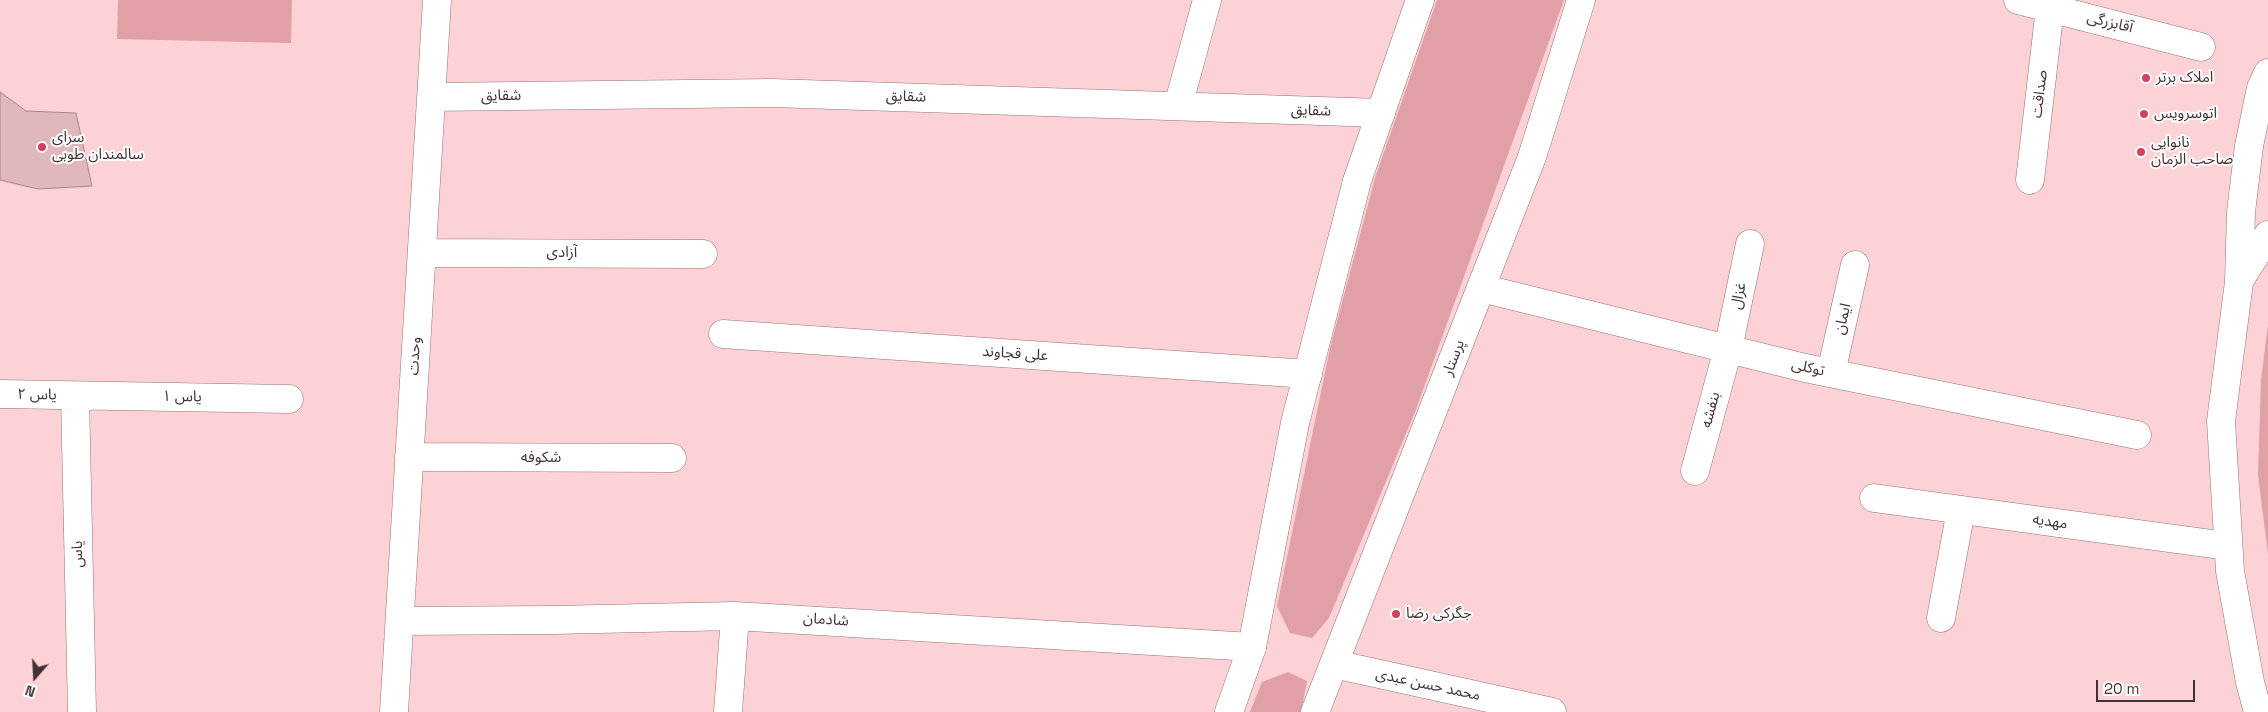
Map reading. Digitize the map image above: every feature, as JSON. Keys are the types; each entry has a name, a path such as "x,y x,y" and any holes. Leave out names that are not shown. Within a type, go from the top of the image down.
{"street":[{"name":"وحدت","path":"394,712 436,0"},
{"path":"1178,106 1207,0"},
{"path":"1229,712 1252,647 1295,423 1357,181 1420,0"},
{"name":"پرستار","path":"1315,712 1532,158 1581,0"},
{"name":"آقابزرگی","path":"2018,0 2201,47"},
{"name":"صداقت","path":"2030,180 2050,8"},
{"path":"2258,712 2250,682 2230,570 2227,546 2221,422 2239,282 2241,212 2249,146 2261,88 2268,73"},
{"name":"شقایق","path":"431,97 772,92 1381,113"},
{"path":"2239,282 2268,235"},
{"name":"غزال","path":"1728,348 1750,244"},
{"name":"آزادی","path":"422,253 703,254"},
{"name":"ایمان","path":"1831,373 1855,265"},
{"name":"توکلی","path":"1481,288 1831,373 2137,435"},
{"name":"علی قجاوند","path":"723,334 1308,374"},
{"name":"بنفشه","path":"1694,471 1728,348"},
{"name":"یاس ۲","path":"0,394 75,396"},
{"name":"یاس ۱","path":"75,396 289,399"},
{"name":"یاس","path":"75,396 82,712"},
{"name":"شکوفه","path":"409,457 672,458"},
{"name":"مهدیه","path":"1874,498 2227,546"},
{"path":"1941,618 1961,510"},
{"path":"728,712 736,616"},
{"name":"شادمان","path":"400,621 736,616 1252,647"},
{"name":"محمد حسن عبدی","path":"1334,664 1552,712"}],"shaded area":[{"path":"118,0 292,0 291,43 117,39"},
{"path":"1437,0 1564,0 1415,412 1329,618 1312,638 1290,633 1277,606 1330,348 1375,178"},
{"path":"2268,325 2268,554 2258,475 2261,380"},
{"path":"1288,672 1307,681 1301,712 1250,712 1262,682"}],"building":[{"name":"سرای سالمندان طوبی","path":"0,92 26,111 76,113 92,186 38,189 0,180"}],"place":[{"name":"املاک برتر","path":"2146,78"},
{"name":"اتوسرویس","path":"2144,114"},
{"name":"سرای سالمندان طوبی","path":"42,147"},
{"name":"نانوایی صاحب الزمان","path":"2141,152"},
{"name":"جگرکی رضا","path":"1396,614"}]}
